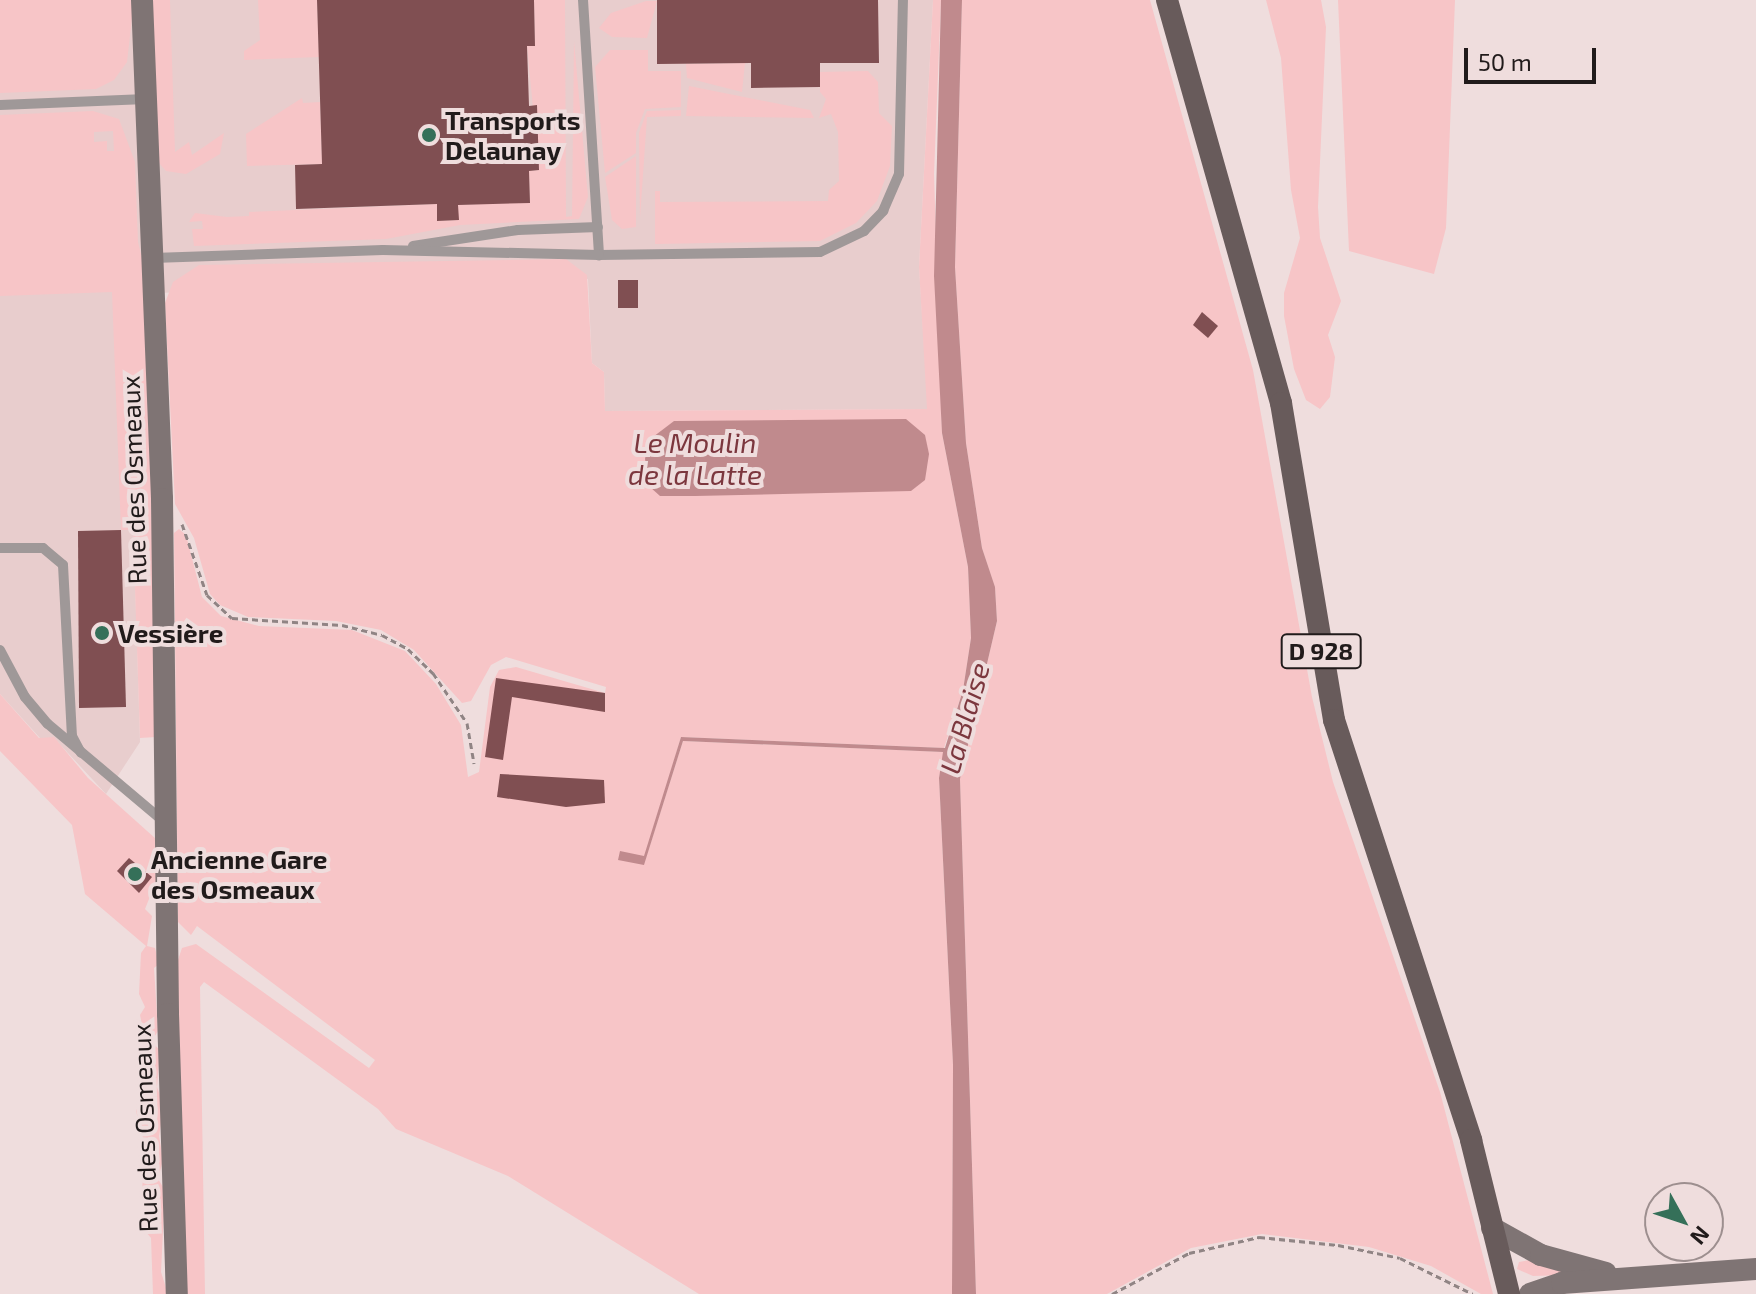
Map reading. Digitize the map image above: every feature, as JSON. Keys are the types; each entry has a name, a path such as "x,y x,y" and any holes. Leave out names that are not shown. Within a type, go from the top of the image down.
{"main road":[{"name":"Rue des Osmeaux","path":"142,0 162,499 168,1014 177,1294"},
{"name":"D 928","path":"1167,0 1281,403 1334,720 1471,1140 1509,1294"},
{"path":"1492,1228 1541,1255 1627,1277"},
{"path":"1530,1294 1562,1283 1756,1269"}],"lane":[{"path":"583,0 599,255"},
{"path":"153,258 383,250 599,255 820,252 864,231 887,204 899,174 903,0"},
{"path":"0,105 148,99"},
{"path":"383,250 518,230 598,227"},
{"path":"0,548 43,548 63,565 72,736 81,753"},
{"path":"0,650 33,707 81,753 168,825"}],"path":[{"path":"162,499 185,527 207,595 221,611 255,622 342,625 397,642 421,661 454,702 472,736 474,763"},
{"path":"1112,1294 1189,1253 1259,1237 1338,1245 1400,1258 1473,1294"}],"shaded area":[{"path":"0,0 933,0 919,267 928,409 605,411 604,372 592,363 588,279 126,294 140,742 106,794 54,738 40,738 0,694"},
{"path":"0,0 134,0 127,62 114,80 96,89 0,93"},
{"path":"150,0 170,0 175,152 189,142 192,155 224,133 220,154 186,174 166,171 159,163"},
{"path":"258,0 317,0 319,57 244,60 244,51 260,40"},
{"path":"534,0 565,0 566,217 572,216 574,41 588,197 579,219 460,225 386,239 194,246 192,229 203,229 202,221 189,222 195,213 227,217 249,216 249,212 437,204 437,221 458,220 458,205 530,202 529,171 539,170 527,46 535,45"},
{"path":"933,0 941,0 934,174 942,433 968,567 971,638 963,690 944,748 681,737 644,864 683,741 944,752 939,778 953,1065 952,1294 699,1294 508,1176 396,1129 378,1109 204,982 200,987 205,1294 185,1294 177,963 182,948 196,944 369,1068 375,1060 197,926 191,935 178,922 174,533 179,529 186,535 202,597 221,616 259,626 352,630 405,651 436,684 461,725 468,777 479,772 490,687 499,670 516,667 605,693 606,687 506,657 491,665 471,701 462,703 414,650 381,630 336,621 248,617 220,605 210,594 194,538 175,504 165,303 173,282 199,265 566,259 587,275 592,363 604,372 605,411 927,409 919,267"},
{"path":"962,0 1150,0 1253,370 1312,697 1333,782 1440,1092 1493,1294 1481,1294 1431,1266 1369,1247 1262,1234 1191,1248 1107,1294 976,1294 960,779 997,621 995,588 982,548 966,443 955,267"},
{"path":"1266,0 1321,0 1326,27 1318,207 1320,238 1341,301 1328,335 1335,357 1330,397 1320,409 1306,400 1294,369 1284,316 1284,293 1300,238 1291,190 1281,58"},
{"path":"1338,0 1455,0 1446,228 1434,274 1349,251"},
{"path":"646,1 657,1 647,38 612,37 599,28 611,13"},
{"path":"610,50 648,50 648,71 681,71 681,107 645,109 636,133 636,153 605,173 595,67"},
{"path":"745,63 742,92 687,78 686,64"},
{"path":"868,71 878,82 879,113 892,126 890,166 877,201 856,223 820,241 655,244 655,191 660,191 660,202 828,201 829,190 839,181 838,132 831,114 819,118 826,99 820,92 820,72"},
{"path":"689,86 810,110 814,118 686,116"},
{"path":"302,98 303,103 320,102 322,164 247,166 246,134"},
{"path":"681,110 681,116 647,117 640,218 639,133 647,111"},
{"path":"93,111 119,119 135,162 138,242 147,278 156,737 140,738 133,530 121,530 112,292 0,296 0,115","holes":["113,131 114,151 107,151 107,141 94,142 94,132"]},
{"path":"636,156 636,227 622,229 612,220 605,177"},
{"path":"0,694 39,738 54,737 88,778 156,839 161,869 145,909 152,916 147,946 155,948 159,964 154,968 158,1031 151,1042 160,1050 157,1087 164,1107 159,1136 163,1160 158,1179 165,1190 161,1272 168,1294 153,1294 151,1238 141,1226 144,1142 136,1111 147,1088 140,1076 146,1043 140,1015 145,1007 139,994 141,953 146,946 85,894 72,825 0,751"},
{"path":"1530,1260 1560,1269 1566,1275 1533,1276 1517,1269 1519,1262"}],"water":[{"name":"La Blaise","path":"941,0 962,0 955,267 966,443 982,548 995,587 997,621 960,779 976,1294 952,1294 953,1065 939,778 943,752 683,741 644,865 618,860 620,851 644,856 681,737 945,748 963,690 971,638 968,567 942,433 934,276"},
{"name":"Le Moulin de la Latte","path":"906,419 925,435 929,454 925,480 911,491 660,496 650,487 645,459 649,440 674,421"}],"building":[{"name":"Transports Delaunay","path":"317,0 534,0 535,46 527,46 529,106 537,105 539,170 529,171 530,203 458,205 459,220 437,221 437,204 296,209 295,165 322,164"},
{"path":"657,0 878,0 879,63 820,63 820,87 751,88 751,63 657,64"},
{"path":"618,280 638,280 638,308 618,308"},
{"path":"1202,312 1218,326 1208,338 1193,325"},
{"name":"Vessière","path":"121,530 126,707 79,708 78,531"},
{"path":"496,678 605,693 605,712 512,697 503,760 485,757"},
{"path":"500,774 604,780 605,803 566,807 497,797"},
{"name":"Ancienne Gare des Osmeaux","path":"129,858 152,877 139,893 117,871"}],"place":[{"name":"Transports Delaunay","path":"429,135"},
{"name":"Vessière","path":"102,633"},
{"name":"Ancienne Gare des Osmeaux","path":"135,874"}]}
